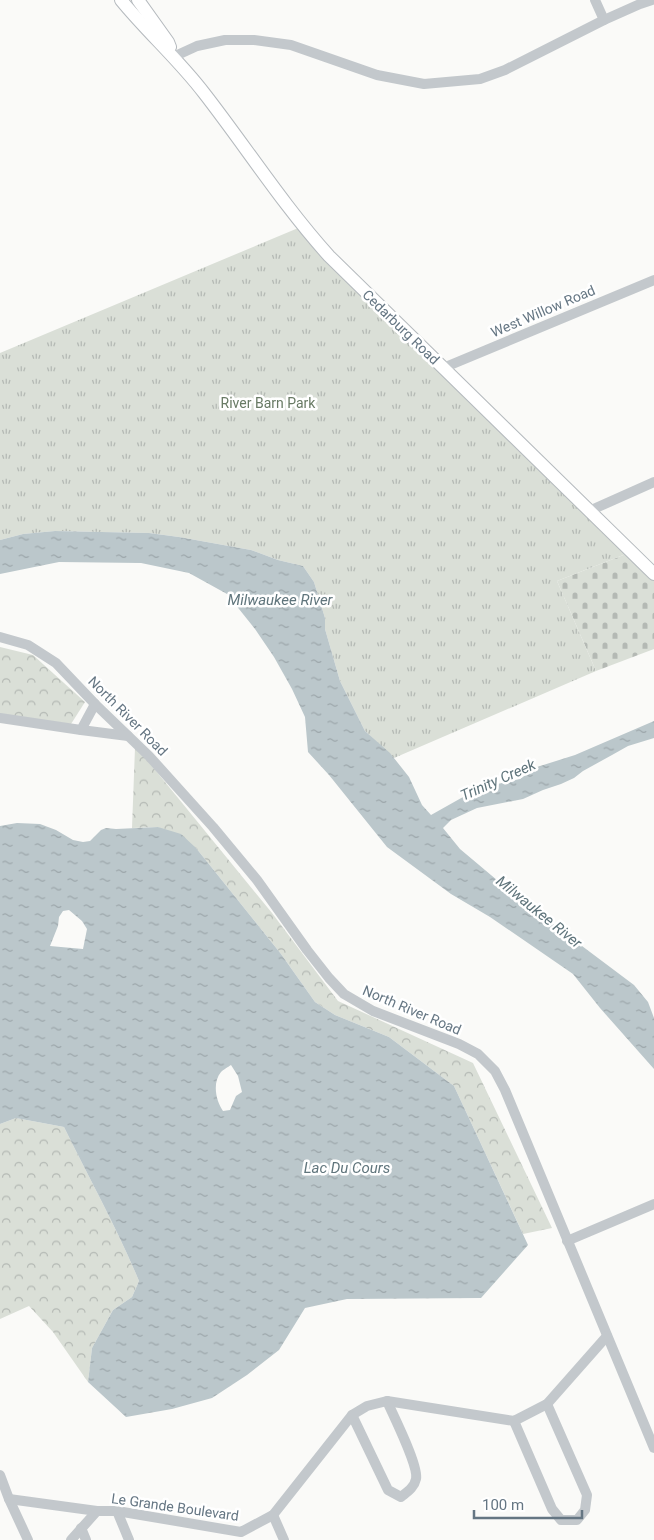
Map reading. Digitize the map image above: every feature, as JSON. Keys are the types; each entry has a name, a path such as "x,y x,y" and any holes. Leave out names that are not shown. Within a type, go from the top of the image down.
{"main road":[{"name":"Cedarburg Road","path":"121,0 140,24 204,92 303,226 329,256 654,574"},
{"name":"Cedarburg Road","path":"138,0 168,42 173,57"}],"street":[{"path":"596,0 604,20"},
{"path":"173,57 197,46 215,42 254,40 291,44 377,75 424,84 480,79 505,70 604,20 652,0"},
{"name":"West Willow Road","path":"443,368 654,280"},
{"path":"589,511 654,482"},
{"name":"North River Road","path":"0,637 28,645 56,662 95,704 171,779 214,827 262,886 321,968 344,994 372,1011 459,1044 478,1054 495,1071 505,1090 654,1448"},
{"path":"81,730 95,704"},
{"path":"0,718 128,736"},
{"path":"567,1241 654,1204"},
{"path":"547,1404 587,1495 585,1510 577,1520 561,1520 552,1509 514,1421 547,1404 607,1336"},
{"path":"352,1415 388,1490 401,1497 411,1489 416,1478 413,1463 387,1401"},
{"name":"Le Grande Boulevard","path":"9,1499 97,1511 117,1511 243,1536 274,1515 352,1415 366,1406 387,1401 514,1421"},
{"path":"0,1475 28,1540"},
{"path":"71,1540 97,1511"},
{"path":"117,1511 129,1540"},
{"path":"274,1515 284,1540"},
{"path":"81,1528 86,1540"}],"green space":[{"name":"River Barn Park","path":"303,226 631,552 557,581 596,671 394,758 365,731 340,681 314,582 303,566 278,560 251,550 149,533 55,531 23,534 0,540 0,353"},
{"path":"631,552 654,573 654,649 596,671 557,581"},
{"path":"0,647 33,655 85,702 71,724 0,714"},
{"path":"134,744 272,913 338,1001 473,1063 552,1228 523,1234 454,1086 389,1037 335,1015 315,1002 281,954 196,848 158,827 132,828"},
{"path":"16,1118 64,1127 112,1222 139,1281 132,1297 113,1310 92,1348 88,1382 53,1332 29,1306 0,1319 0,1124"}],"water":[{"name":"Milwaukee River","path":"55,531 149,533 179,537 251,550 278,560 303,566 314,582 340,681 365,731 390,753 409,777 422,805 431,815 479,788 520,779 537,767 575,755 654,721 654,738 628,746 561,784 523,799 477,808 451,820 443,828 460,849 516,896 542,911 553,924 563,928 574,940 634,985 648,1002 654,1018 654,1069 600,1008 573,974 490,917 451,894 387,847 308,752 305,717 292,689 255,629 227,594 189,573 141,563 59,562 0,574 0,540 23,534"},
{"name":"Lac Du Cours","path":"17,823 40,824 56,830 73,840 83,842 90,841 101,830 106,828 158,827 181,834 196,848 281,954 315,1002 335,1015 389,1037 454,1086 528,1245 481,1298 347,1299 305,1308 279,1350 247,1375 212,1398 172,1409 126,1417 88,1382 92,1348 113,1310 132,1297 139,1281 112,1222 64,1127 16,1118 0,1124 0,826","holes":["69,910 82,921 87,929 83,949 50,946 58,926 59,917 63,911","231,1065 238,1076 242,1092 236,1096 230,1110 223,1111 218,1102 216,1092 217,1081 221,1072"]}],"water label":[{"name":"Trinity Creek","path":"498,780"}]}
